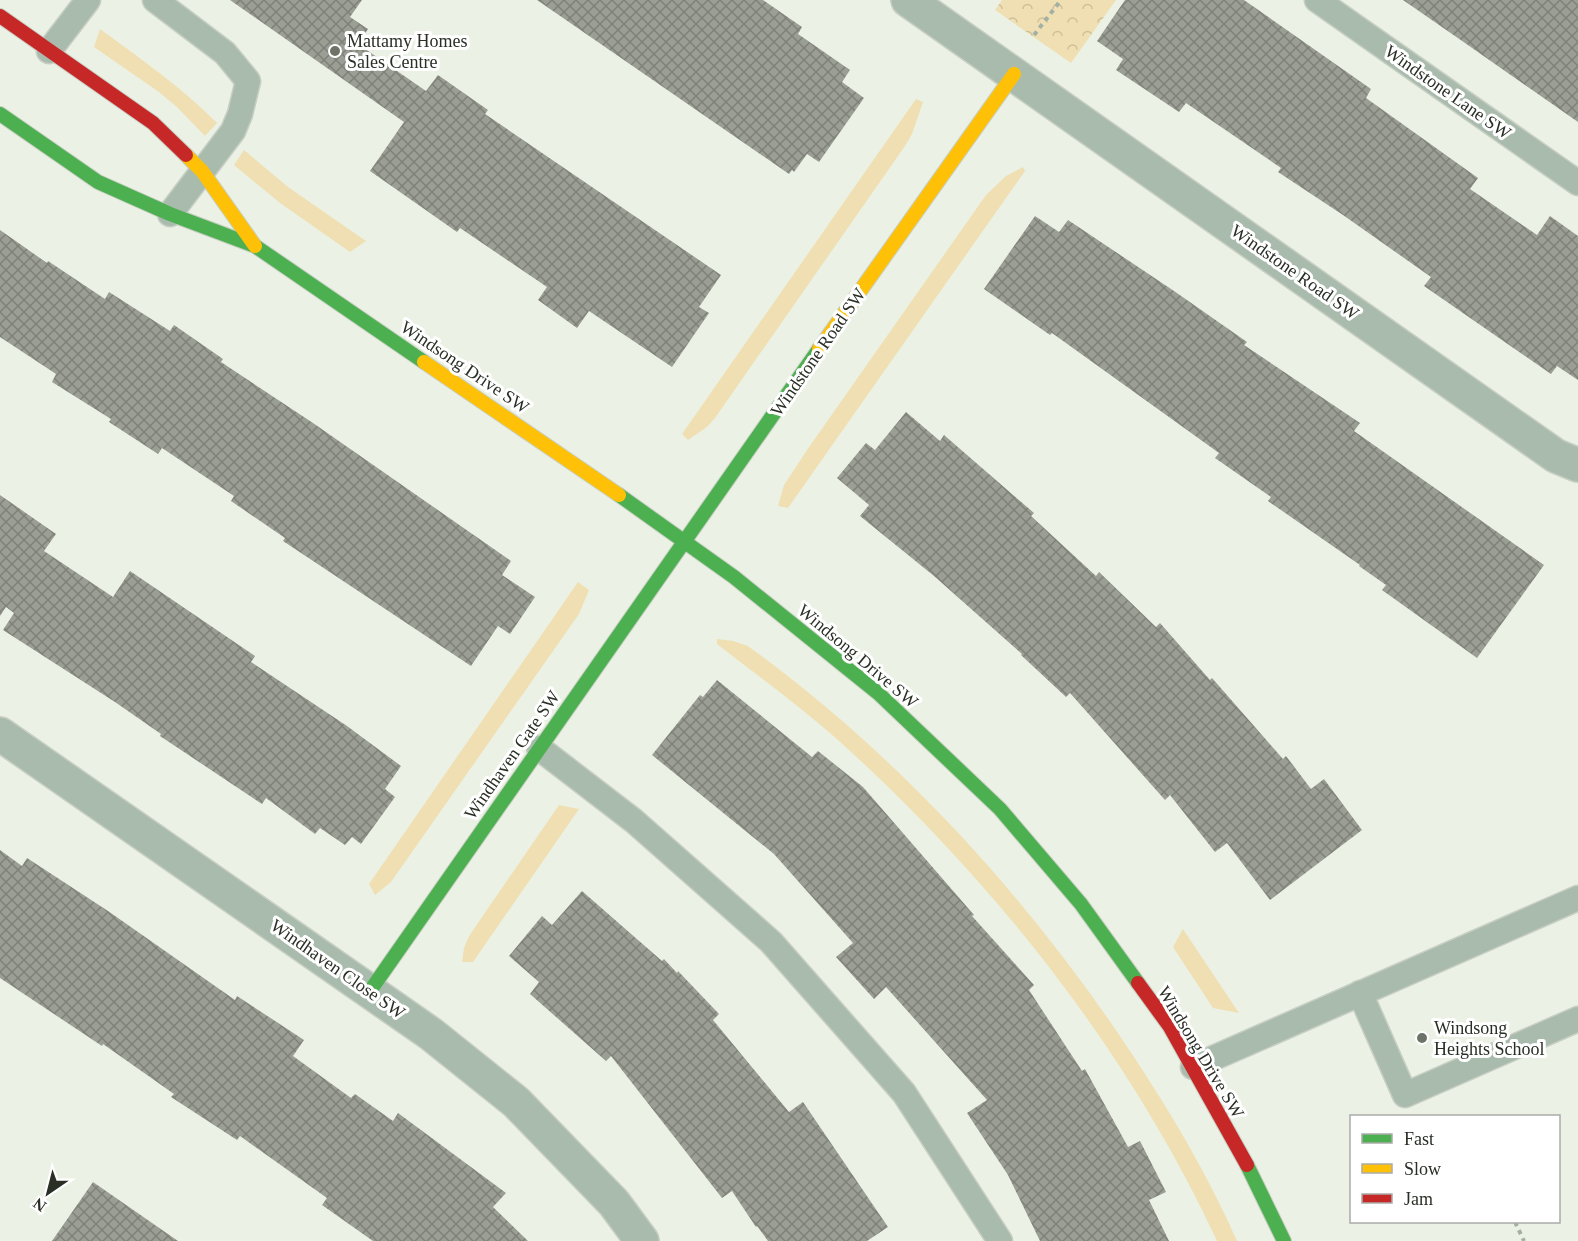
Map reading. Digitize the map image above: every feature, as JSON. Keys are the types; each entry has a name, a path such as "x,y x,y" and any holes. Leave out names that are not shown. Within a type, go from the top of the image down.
{"street":[{"name":"Windstone Road SW","path":"908,0 1556,456 1578,465"},
{"name":"Windsong Drive SW","path":"0,16 153,123 202,171 255,246"},
{"path":"25,17 49,51"},
{"name":"Windstone Road SW","path":"684,541 1014,74"},
{"name":"Windsong Drive SW","path":"0,114 98,182 170,214 255,246 684,541 734,577 878,693 1000,809 1081,904 1170,1027 1247,1165 1284,1241"},
{"name":"Windhaven Gate SW","path":"370,991 684,541"},
{"name":"Windhaven Close SW","path":"0,734 431,1034 516,1102 614,1203 642,1241"}],"lane":[{"path":"49,51 88,0"},
{"path":"154,0 225,52 248,81 240,114 233,131 170,214"},
{"name":"Windstone Lane SW","path":"1317,0 1578,183"},
{"path":"539,748 634,821 771,942 904,1093 1000,1241"},
{"path":"1193,1067 1578,898"},
{"path":"1360,993 1405,1095 1578,1019"}],"path":[{"path":"1516,1223 1524,1241"}],"green space":[{"path":"1002,0 1116,0 1071,63 995,10"},
{"path":"100,29 175,85 217,123 205,136 159,92 94,47"},
{"path":"916,99 923,102 912,134 905,146 715,418 707,427 688,440 682,434"},
{"path":"244,150 288,187 366,241 350,252 280,203 234,165"},
{"path":"1023,167 1025,171 788,508 778,506 784,485 807,450 986,195 1006,176"},
{"path":"578,582 589,590 579,614 391,882 375,895 369,884"},
{"path":"717,639 748,646 857,734 957,832 1004,884 1048,938 1130,1051 1174,1120 1237,1241 1217,1241 1182,1170 1142,1102 1099,1036 1053,972 1003,910 951,851 895,794 824,727 717,644"},
{"path":"559,805 579,809 473,962 462,962 469,936"},
{"path":"1183,929 1239,1013 1213,1008 1173,947"}],"building":[{"path":"230,0 362,0 350,17 368,29 358,44 426,91 438,75 488,110 485,114 721,275 699,307 709,313 672,367 589,311 577,328 538,300 547,287 460,228 457,232 370,171 404,122"},
{"path":"537,0 763,0 802,27 798,34 850,70 842,82 864,98 819,162 807,154 794,172 792,170 789,174"},
{"path":"1125,0 1244,0 1371,89 1366,98 1478,178 1470,189 1537,235 1550,216 1578,236 1578,380 1557,366 1551,374 1424,286 1431,277 1278,172 1281,168 1186,103 1179,112 1116,70 1123,59 1097,41"},
{"path":"1403,0 1578,0 1578,122 1465,43"},
{"path":"1035,216 1059,232 1068,220 1174,291 1247,342 1244,345 1360,423 1354,431 1544,565 1477,658 1382,590 1386,585 1360,565 1268,501 1271,497 1215,458 1219,453 1052,333 1050,335 984,289"},
{"path":"0,230 105,299 109,292 170,331 174,325 223,359 221,362 511,561 502,575 535,597 510,634 498,626 471,666 283,541 285,538 231,501 234,496 162,448 158,454 109,422 111,419 52,382 56,374 0,337"},
{"path":"906,412 940,441 944,435 1034,513 1031,516 1096,576 1099,572 1156,627 1160,623 1283,759 1286,756 1311,789 1324,779 1362,830 1270,900 1227,843 1215,852 1170,795 1165,800 1070,693 1066,697 1022,654 934,576 860,516 869,505 837,478 866,443 875,450"},
{"path":"0,495 56,534 44,551 113,597 130,571 255,656 251,662 347,726 401,766 385,789 395,797 361,844 352,837 345,845 320,828 315,834 266,798 262,804 160,736 161,734 115,702 3,630 14,613 6,607 0,616"},
{"path":"717,680 812,757 818,751 863,787 974,915 972,916 1034,985 1029,990 1082,1071 1085,1069 1128,1147 1140,1141 1166,1192 1149,1200 1169,1241 1040,1241 1008,1175 967,1113 987,1100 886,987 874,999 836,957 853,943 774,854 652,755 700,695 703,697"},
{"path":"0,850 22,866 27,858 108,911 235,1000 237,996 304,1040 293,1056 351,1098 355,1094 393,1121 398,1113 506,1193 493,1207 528,1241 373,1241 322,1205 327,1198 240,1136 237,1140 171,1097 174,1094 103,1044 102,1046 0,978"},
{"path":"582,891 662,961 664,959 677,973 678,971 719,1014 713,1020 789,1112 803,1102 888,1227 867,1241 768,1241 732,1191 722,1198 611,1056 606,1061 530,994 539,982 509,956 542,916 552,925"},
{"path":"93,1182 178,1241 52,1241"}],"traffic: fast":[{"path":"0,114 98,182 170,214 255,246 424,362"},
{"path":"370,991 819,349"},
{"path":"619,495 734,577 878,693 1000,809 1081,904 1138,983"},
{"path":"1247,1165 1284,1241"}],"traffic: slow":[{"path":"819,349 1014,74"},
{"path":"186,155 202,171 255,246"},
{"path":"424,362 619,495"}],"traffic: jam":[{"path":"0,16 153,123 186,155"},
{"path":"1138,983 1170,1027 1247,1165"}],"place":[{"name":"Mattamy Homes Sales Centre","path":"335,51"},
{"name":"Windsong Heights School","path":"1422,1038"}]}
